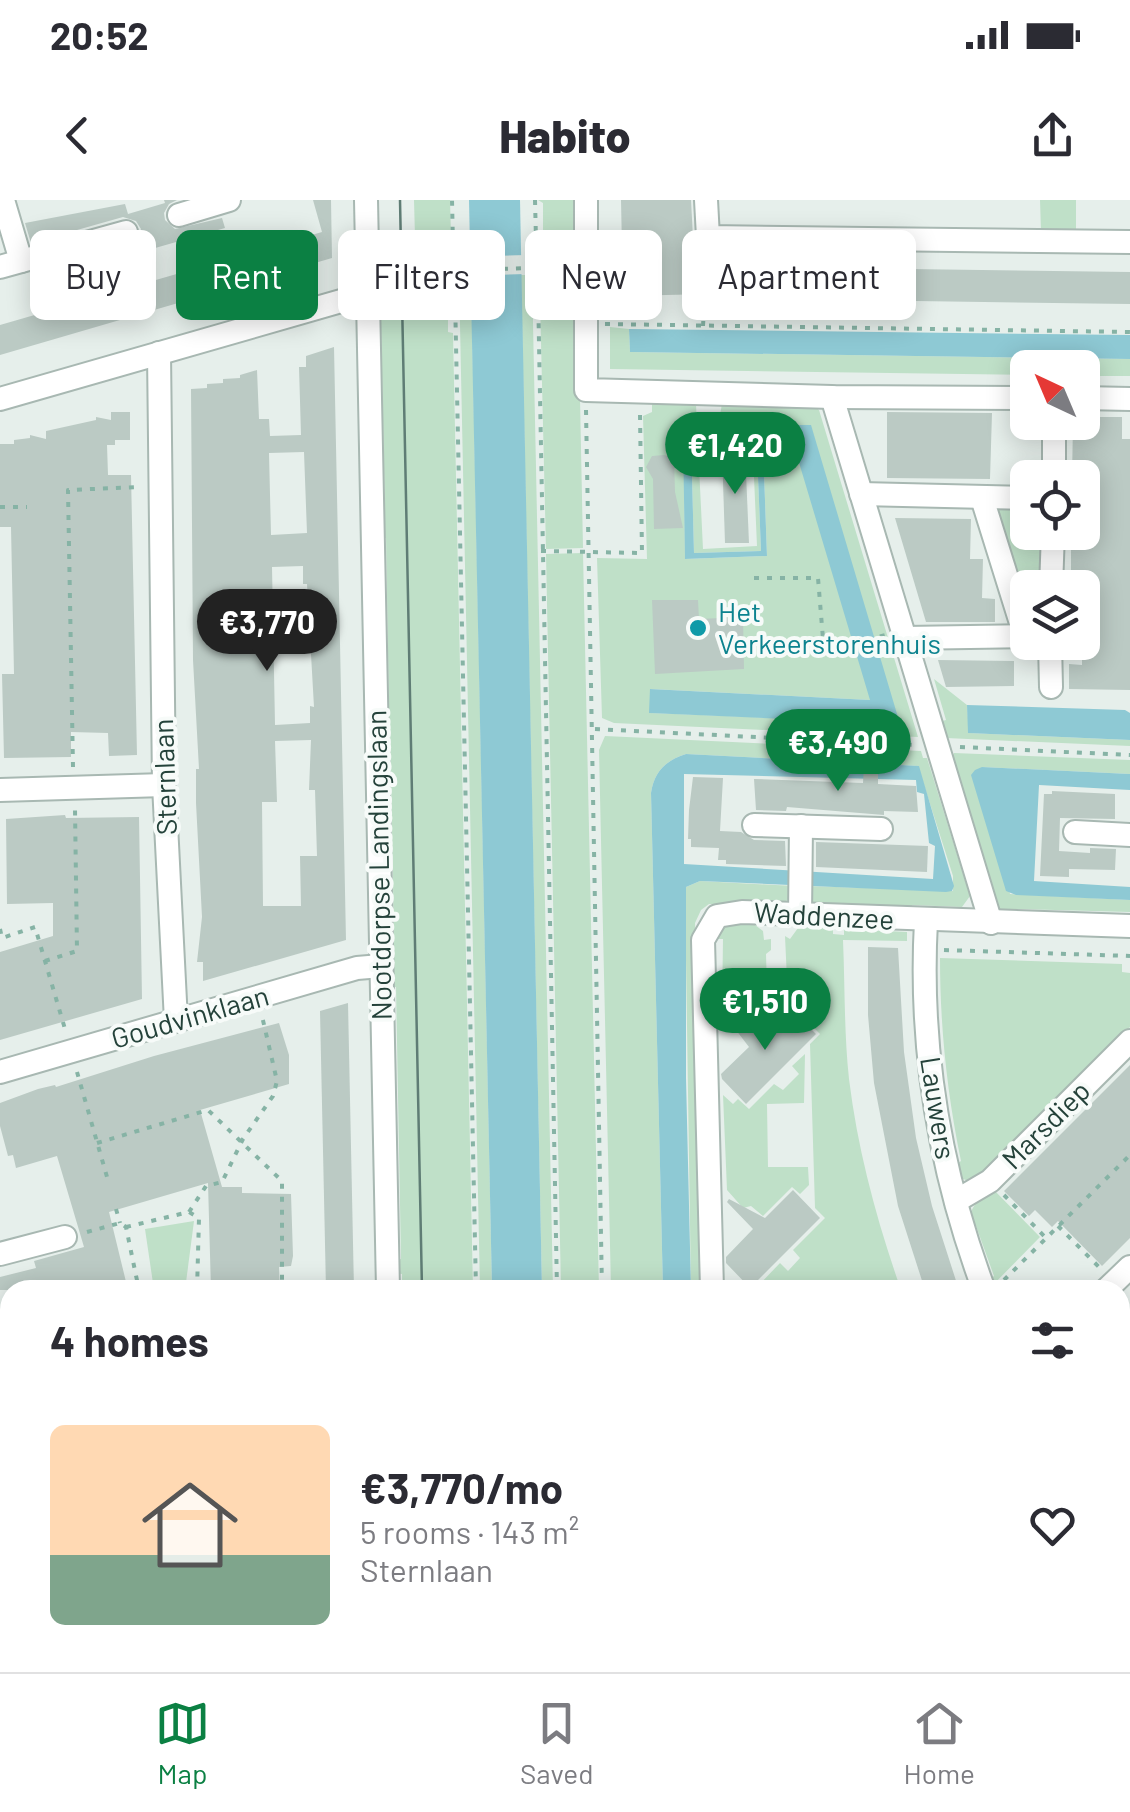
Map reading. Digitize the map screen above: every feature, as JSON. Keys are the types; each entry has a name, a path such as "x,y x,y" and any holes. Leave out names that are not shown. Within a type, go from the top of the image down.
{"street":[{"path":"3,200 10,264"},
{"path":"179,215 229,200"},
{"name":"Nootdorpse Landingslaan","path":"366,200 367,230"},
{"path":"586,200 586,390 1010,398"},
{"path":"706,200 708,230"},
{"path":"916,240 1130,242"},
{"path":"0,399 159,353 338,293"},
{"name":"Nootdorpse Landingslaan","path":"370,320 388,1280"},
{"name":"Sternlaan","path":"159,353 164,785 176,1021"},
{"path":"832,397 992,922"},
{"path":"1100,398 1130,399"},
{"path":"861,494 1010,498"},
{"path":"982,498 1010,586"},
{"path":"905,638 1010,636"},
{"path":"1050,660 1051,687"},
{"path":"0,790 74,795 164,785"},
{"path":"754,825 880,829"},
{"path":"800,904 802,826"},
{"path":"1075,832 1130,835"},
{"name":"Waddenzee","path":"712,1280 703,940 717,916 800,904 926,921 1130,926"},
{"name":"Lauwers","path":"926,921 925,1029 935,1106 956,1201 981,1280"},
{"name":"Goudvinklaan","path":"0,1072 357,968 381,966"},
{"name":"Marsdiep","path":"956,1201 990,1180 1130,1041"},
{"path":"0,1254 65,1237"}],"path":[{"path":"452,200 453,230"},
{"path":"535,200 536,240 563,242 562,289 538,290 557,1280"},
{"path":"455,320 476,1280"},
{"path":"703,320 703,326"},
{"path":"588,326 1130,332"},
{"path":"586,390 602,1280"},
{"path":"541,551 642,553 639,416 646,404 646,393"},
{"path":"44,961 77,951 68,490 161,486"},
{"path":"0,507 28,506"},
{"path":"754,578 818,578 824,651 881,636"},
{"path":"594,729 1130,755"},
{"path":"0,929 2,938 35,926 107,1177"},
{"path":"924,950 1130,956"},
{"path":"189,1212 206,1186 222,1182 241,1144 273,1096 277,1081 262,1013"},
{"path":"97,1142 208,1110 282,1181 282,1280"},
{"path":"1004,1280 1130,1154"},
{"path":"990,1180 1046,1238"},
{"path":"116,1209 136,1280"},
{"path":"65,1237 189,1212 198,1218 196,1280"},
{"path":"1058,1226 1117,1280"}],"green space":[{"path":"414,200 450,200 451,230 415,230"},
{"path":"538,200 575,200 576,230 543,230 543,203"},
{"path":"1040,200 1076,200 1076,232 1041,231"},
{"path":"521,275 525,275 525,320 533,320 553,1280 542,1280"},
{"path":"374,320 448,320 448,332 453,333 473,1280 402,1280 402,1274 394,1273 394,1260 401,1259 396,987 388,987 387,940 394,940 390,719 382,718 382,709 389,709 386,538 379,538 378,515 385,514 381,328 374,328"},
{"path":"460,320 472,320 492,1280 480,1280"},
{"path":"540,320 578,320 583,548 546,549"},
{"path":"610,327 629,329 630,352 1010,357 1010,375 610,369"},
{"path":"1100,359 1130,359 1130,376 1100,376"},
{"path":"652,402 696,404 703,549 757,546 752,431 717,431 722,404 819,410 918,737 614,723 602,718 597,558 647,559 643,416 652,412","holes":["762,417 767,556 685,559 684,437 691,438 694,553 761,551 756,426 727,426","651,689 870,700 900,723 650,713"]},
{"path":"991,508 1010,509 1010,550 1043,550 1042,570 1010,570"},
{"path":"583,553 599,1280 561,1280 546,554"},
{"path":"934,679 967,705 969,733 1130,740 1130,746 946,738 938,722 946,720"},
{"path":"605,736 921,751 923,758 927,758 970,896 962,907 912,905 911,910 809,905 807,886 953,891 953,876 918,766 686,754 667,763 658,773 651,793 663,1280 611,1280 599,750"},
{"path":"954,753 1130,760 1130,774 982,767 1010,894 1130,900 1130,912 1018,909 1016,916 998,911 950,760"},
{"path":"700,881 794,886 793,895 784,903 709,904 695,923 703,1280 691,1280 686,887"},
{"path":"755,925 763,931 764,940 771,939 771,950 766,954 768,1024 756,1036 748,1025 739,1026 722,1007 723,939 714,939 722,926"},
{"path":"798,928 833,928 833,934 844,935 844,929 907,932 907,941 843,940 846,1044 853,1106 869,1186 898,1280 764,1280 780,1263 788,1271 800,1258 793,1250 825,1218 815,1208 810,1044 820,1034 788,1002 785,936 790,939"},
{"path":"940,958 1122,964 1122,972 1130,973 1130,1027 974,1181 961,1178 954,1166 961,1161 945,1060"},
{"path":"805,1054 804,1103 767,1104 768,1167 808,1167 809,1185 800,1194 792,1187 763,1216 751,1206 743,1208 727,1190 723,1095 733,1104 738,1099 749,1109 774,1084 783,1090 799,1074 792,1066"},
{"path":"992,1188 1040,1237 998,1280 988,1280 994,1276 976,1226 970,1228 975,1205"},
{"path":"194,1221 186,1280 153,1280 145,1229"}],"water":[{"path":"469,200 520,200 542,1280 492,1280 472,320 505,320 505,230 470,230"},
{"path":"629,329 1130,335 1130,359 1100,359 1100,350 1010,350 1010,357 630,352"},
{"path":"727,417 762,417 767,556 685,559 683,437 691,437 694,553 761,551 756,427 727,426"},
{"path":"811,425 900,724 649,713 650,689 870,700 789,429"},
{"path":"967,705 1125,710 1130,713 1130,740 968,733"},
{"path":"686,754 919,766 954,886 946,892 700,881 686,887 691,1280 663,1280 651,793 658,773 667,763","holes":["684,774 916,780 917,792 924,794 929,843 935,846 933,879 684,864"]},
{"path":"982,767 1130,774 1130,790 1039,785 1034,881 1130,887 1130,900 1016,895 1006,891 971,775"}],"pier":[{"path":"525,255 525,274 505,275 505,256"}],"building":[{"path":"164,200 177,200 164,213 165,220 175,229 222,218 225,228 176,230 176,242 156,248 156,230 141,230 136,221 123,217 77,230 30,230 30,240 25,223 125,204 128,214 165,203"},
{"path":"313,200 331,200 332,258 318,262 318,233 322,232"},
{"path":"621,200 691,200 693,230 682,230 682,295 662,295 662,230 622,230"},
{"path":"916,269 1130,272 1130,304 916,301"},
{"path":"176,274 176,304 156,309 156,280"},
{"path":"30,316 30,320 120,320 0,355 0,325"},
{"path":"334,347 346,940 203,981 203,962 197,962 202,917 193,660 191,389 207,388 207,384 223,383 223,379 240,378 257,370 259,419 269,419 270,436 301,435 299,367 306,367 306,356","holes":["304,452 307,533 271,535 269,453","303,566 314,707 310,706 310,723 275,725 272,567","311,740 309,790 315,790 317,856 300,856 301,906 263,906 262,802 277,802 275,741"]},
{"path":"111,412 130,412 130,440 115,440 115,445 107,445 108,475 131,475 137,755 109,756 108,733 71,732 71,757 4,758 2,674 14,674 11,527 0,527 0,444 14,444 14,440 30,435 46,439 46,431 96,417 111,420"},
{"path":"887,412 992,413 990,479 887,478"},
{"path":"1100,417 1122,417 1122,439 1130,439 1130,690 1069,689 1069,664 1100,660 1100,570 1071,570 1071,550 1100,550 1100,460 1072,460 1073,440 1100,440"},
{"path":"745,450 749,543 725,543 722,451"},
{"path":"652,456 674,458 675,492 683,528 654,529 653,479 646,467"},
{"path":"895,518 971,519 970,559 983,559 982,598 995,599 995,622 926,622"},
{"name":"Het Verkeerstorenhuis","path":"652,600 698,600 699,619 743,617 744,669 655,674"},
{"path":"938,660 1014,661 1014,686 946,687"},
{"path":"865,748 878,748 878,784 916,786 918,812 884,811 884,815 787,807 786,811 756,810 754,779 863,783"},
{"path":"693,777 723,778 720,831 741,832 754,840 785,841 786,866 726,864 726,860 718,860 719,848 691,847 688,839"},
{"path":"1044,794 1115,794 1115,819 1060,818 1059,851 1090,853 1090,848 1116,849 1115,870 1069,869 1069,877 1040,876"},
{"path":"65,815 139,817 142,999 0,1040 0,952 53,936 53,903 7,904 6,819"},
{"path":"816,842 928,846 927,872 816,867"},
{"path":"868,947 898,948 904,1052 916,1138 956,1280 922,1280 898,1206 874,1083"},
{"path":"348,1003 354,1280 326,1280 320,1011"},
{"path":"789,1007 816,1034 746,1104 722,1079 721,1074 749,1047 726,1017 729,1013 759,1036"},
{"path":"279,1023 289,1055 289,1084 200,1110 222,1187 242,1187 242,1193 291,1194 291,1266 279,1267 280,1280 211,1280 208,1183 109,1212 126,1280 0,1280 36,1268 34,1261 84,1247 57,1156 16,1168 13,1155 8,1156 0,1126 0,1103"},
{"path":"1130,1065 1130,1238 1102,1266 1058,1221 1052,1227 1035,1210 1029,1216 1004,1191"},
{"path":"793,1190 820,1218 758,1280 742,1280 726,1263 726,1257 753,1229 727,1202 729,1199 765,1218"}],"tram line":[{"path":"400,200 422,1280"}],"place":[{"name":"Het Verkeerstorenhuis","path":"698,628"}]}
